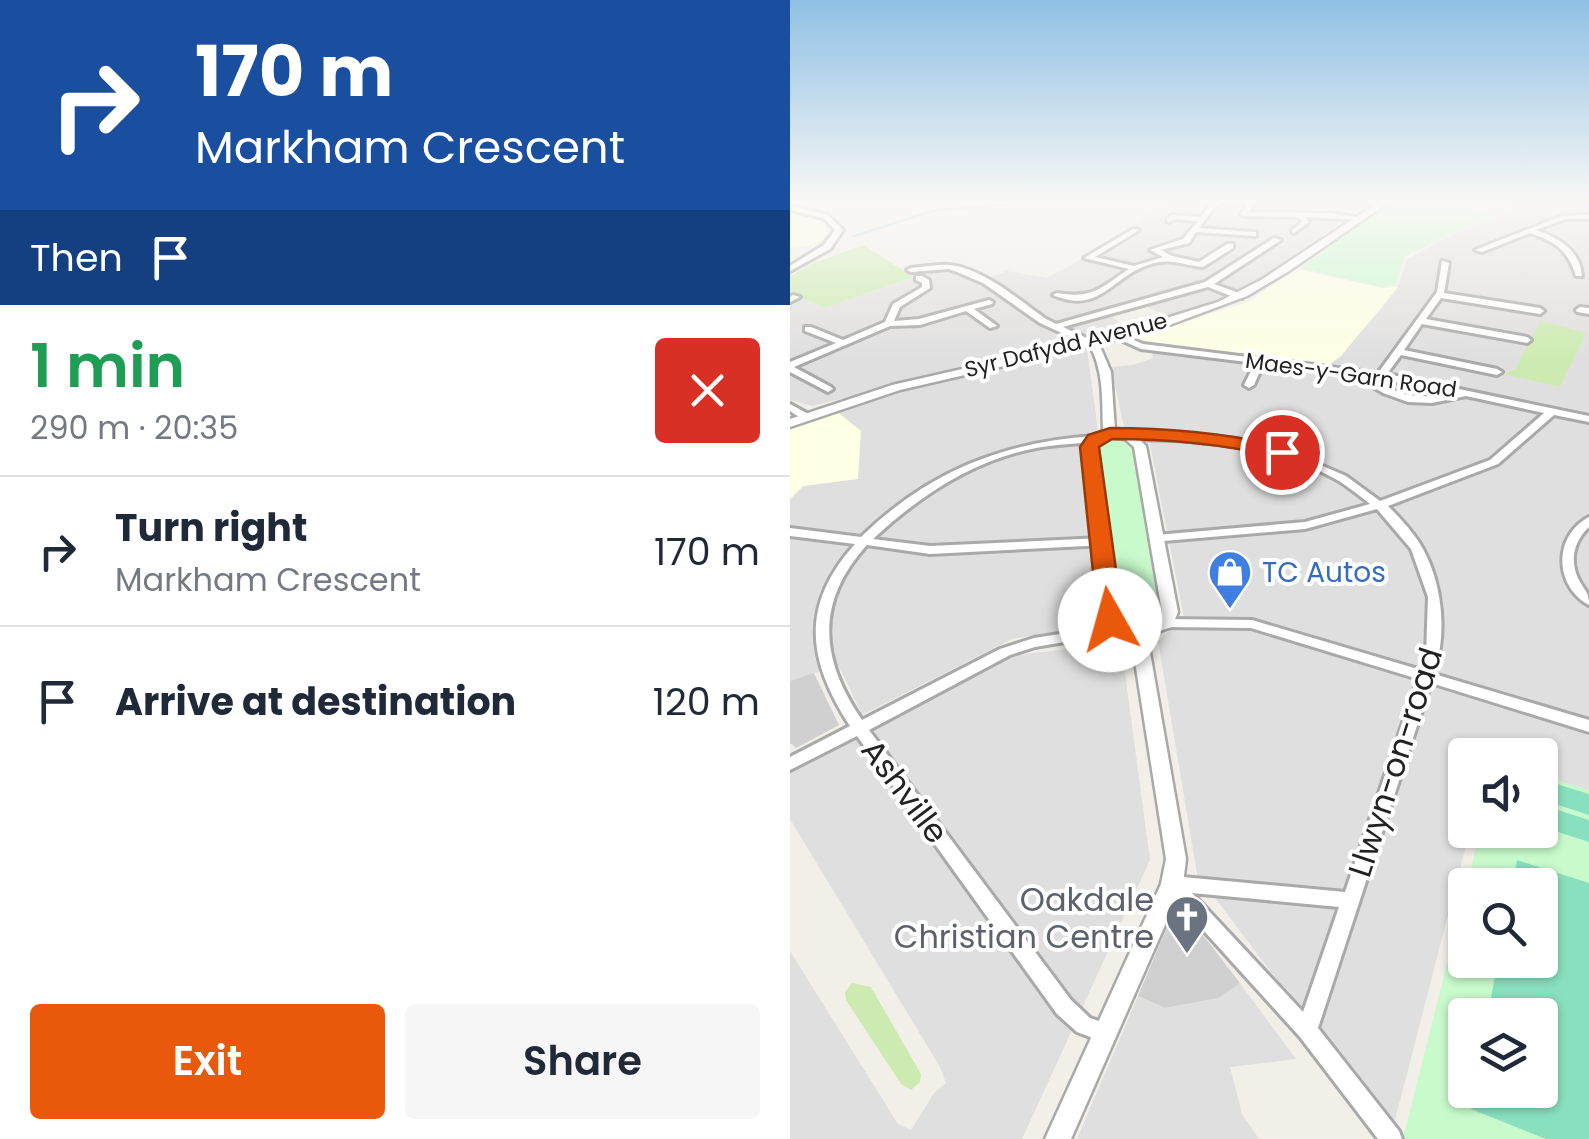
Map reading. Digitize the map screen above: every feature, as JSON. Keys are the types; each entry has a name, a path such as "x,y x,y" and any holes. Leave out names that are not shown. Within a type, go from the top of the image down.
{"street":[{"path":"790,269 818,253"},
{"path":"1097,253 1092,256 1134,268"},
{"path":"1160,253 1200,265"},
{"path":"1190,272 1219,253"},
{"path":"1056,326 1208,284 1256,253"},
{"name":"Syr Dafydd Avenue","path":"790,423 866,395 1090,342 1239,296 1307,253"},
{"path":"1572,253 1578,274"},
{"path":"1058,294 1072,302 1103,294 1134,268 1170,258"},
{"path":"1381,376 1438,294 1445,263"},
{"path":"911,270 960,270 1097,346 1107,390 1102,436"},
{"path":"889,324 900,304 926,288 926,282 919,278"},
{"path":"1208,284 1239,296"},
{"path":"1438,294 1540,311"},
{"path":"883,301 900,304"},
{"path":"790,367 889,324 920,322 989,302"},
{"path":"967,308 993,326"},
{"path":"1420,321 1528,340"},
{"path":"808,329 844,344"},
{"name":"Maes-y-Garn Road","path":"1114,335 1141,346 1381,376 1474,392 1589,419"},
{"path":"1399,352 1497,372"},
{"path":"1249,385 1260,361"},
{"path":"790,367 828,389"},
{"path":"1358,374 1392,396 1419,403 1474,392"},
{"path":"790,408 806,416"},
{"path":"1156,539 1304,525 1379,505 1494,462 1553,410"},
{"name":"Llwyn-on-road","path":"1129,436 1181,434 1262,447 1321,468 1379,505 1415,546 1432,582 1437,631 1426,677 1307,1030"},
{"path":"1058,1139 1172,884 1176,859 1173,830 1128,630 1110,620 1089,447 1102,436 1129,436 1140,446 1169,602 1166,623"},
{"name":"Ashville","path":"1102,436 1024,447 970,465 910,500 862,544 836,577 826,598 823,619 826,659 841,704 1064,1006 1084,1025 1106,1033"},
{"path":"1589,521 1568,542 1565,557 1569,574 1589,601"},
{"path":"790,532 862,544 964,551 1102,542"},
{"path":"790,764 1020,646 1166,623 1252,624 1589,726"},
{"path":"1172,884 1350,900"},
{"path":"1172,884 1307,1030 1392,1139"}],"shaded area":[{"path":"1093,253 1299,253 1258,283 1221,300 1167,316 1143,305 1109,314 1122,325 1047,348 812,406 790,400 790,293 825,308 941,268 977,282 1007,271 1047,278"},
{"path":"1418,253 1589,253 1589,790 1558,781 1558,738 1448,738 1448,848 1465,848 1460,868 1448,868 1448,915 1394,1124 1387,1121 1316,1032 1197,874 1158,641 1184,618 1150,444 1124,427 1111,367 1153,358 1151,350 1323,372 1399,284 1407,259"},
{"path":"1296,269 1382,288 1398,287 1341,356 1327,366 1314,361 1161,346 1132,338 1248,302"},
{"path":"1081,347 1087,349 1098,430 1082,449 1101,625 1012,639 862,715 839,666 790,681 790,499 803,486 858,478 835,410 859,400"},
{"path":"835,410 861,431 858,479 803,486 790,499 790,430"},
{"path":"1121,643 1150,860 1022,1139 790,1139 790,951 898,1124 911,1130 934,1093 946,1083 790,819 790,773 1016,655"},
{"path":"814,673 839,725 796,748 790,743 790,681"},
{"path":"1177,916 1190,918 1240,983 1219,998 1165,1008 1138,996 1169,922"},
{"path":"1240,983 1296,1059 1230,1067 1242,1114 1259,1139 1077,1139 1138,996 1165,1008 1219,998"}],"green space":[{"path":"841,253 877,253 914,277 825,308 790,293 790,277"},
{"path":"1321,253 1412,253 1404,257 1395,285 1380,287 1301,268"},
{"path":"1541,321 1586,333 1560,387 1504,374 1515,369"},
{"path":"1114,436 1133,444 1164,611 1155,622 1144,626 1118,621 1115,610 1095,447 1098,441"},
{"path":"1558,781 1589,790 1589,1139 1399,1139 1405,1130 1448,959 1448,978 1558,978 1558,868 1471,868 1476,848 1558,848"},
{"path":"1558,784 1589,794 1589,815 1558,805"},
{"path":"1558,810 1589,820 1589,842 1558,832"},
{"path":"1517,860 1542,868 1515,868"},
{"path":"1558,873 1589,883 1589,1139 1546,1139 1471,1109 1558,1108 1558,998 1491,998 1495,978 1558,978"},
{"path":"852,983 871,987 921,1074 920,1082 911,1090 901,1084 846,1000 845,992"}],"place":[{"name":"TC Autos","path":"1230,610"},
{"name":"Oakdale Christian Centre","path":"1187,955"}],"route":[{"path":"1110,620 1089,447 1095,439 1110,433 1167,433 1236,441 1282,452"}]}
